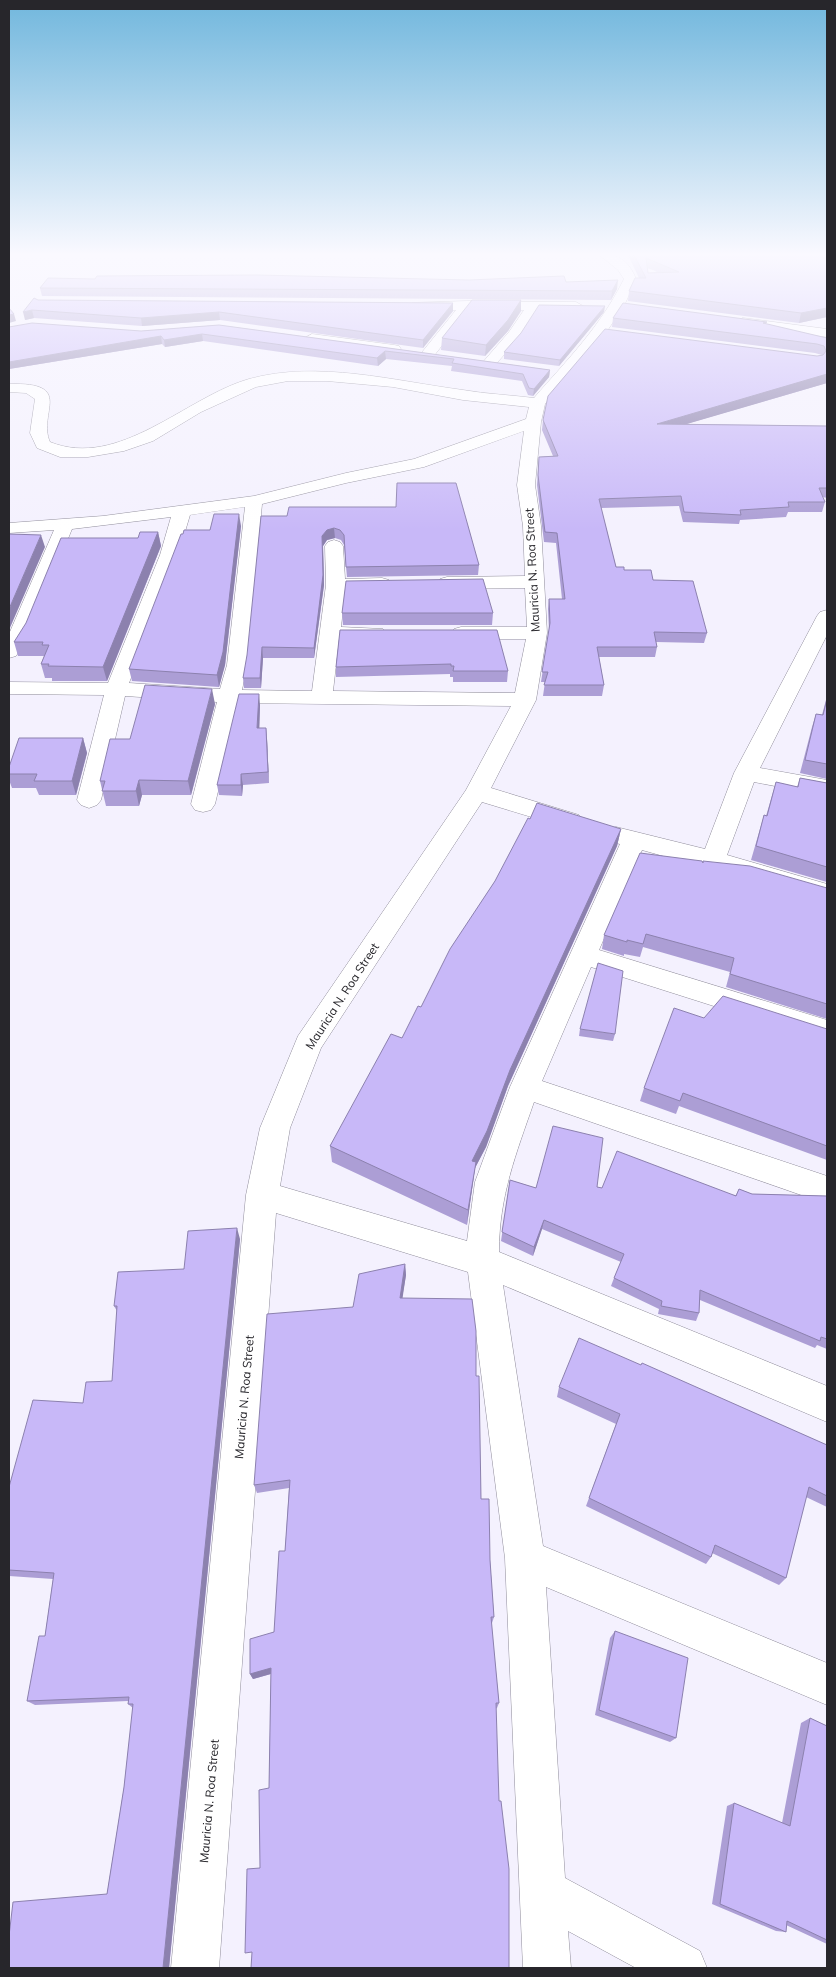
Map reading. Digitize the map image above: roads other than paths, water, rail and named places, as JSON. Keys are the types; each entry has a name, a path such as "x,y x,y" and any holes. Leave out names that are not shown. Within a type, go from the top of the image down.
{"street":[{"path":"368,345 446,356"},
{"path":"418,353 426,345"},
{"path":"490,362 505,345"},
{"path":"9,528 65,525 254,501 346,478 418,463 536,413 554,371 579,345"},
{"path":"472,360 508,365"},
{"path":"9,388 27,388 37,392 43,398 38,433 43,445 60,452 88,452 118,448 147,438 196,409 252,383 288,377 327,377 393,383 463,394 536,413"},
{"name":"Mauricia N. Roa Street","path":"195,1968 262,1195 275,1128 308,1044 477,792 525,700 537,633 532,526 526,484 536,413"},
{"path":"203,804 237,665 254,501"},
{"path":"89,800 116,689 169,555 182,511"},
{"path":"9,652 18,636 65,525"},
{"path":"322,697 336,585 334,546"},
{"path":"425,584 534,582"},
{"path":"336,585 395,584"},
{"path":"713,860 746,773 827,616"},
{"path":"330,633 399,633"},
{"path":"438,633 537,633"},
{"path":"9,688 116,689 230,696 525,700"},
{"path":"746,773 827,788"},
{"path":"477,792 634,841 713,860 827,893"},
{"path":"547,1968 525,1558 483,1261 483,1230 491,1182 525,1087 634,841"},
{"path":"584,955 827,1031"},
{"path":"525,1087 827,1190"},
{"path":"262,1195 483,1261 827,1404"},
{"path":"525,1558 827,1684"},
{"path":"543,1891 683,1968"}]}
